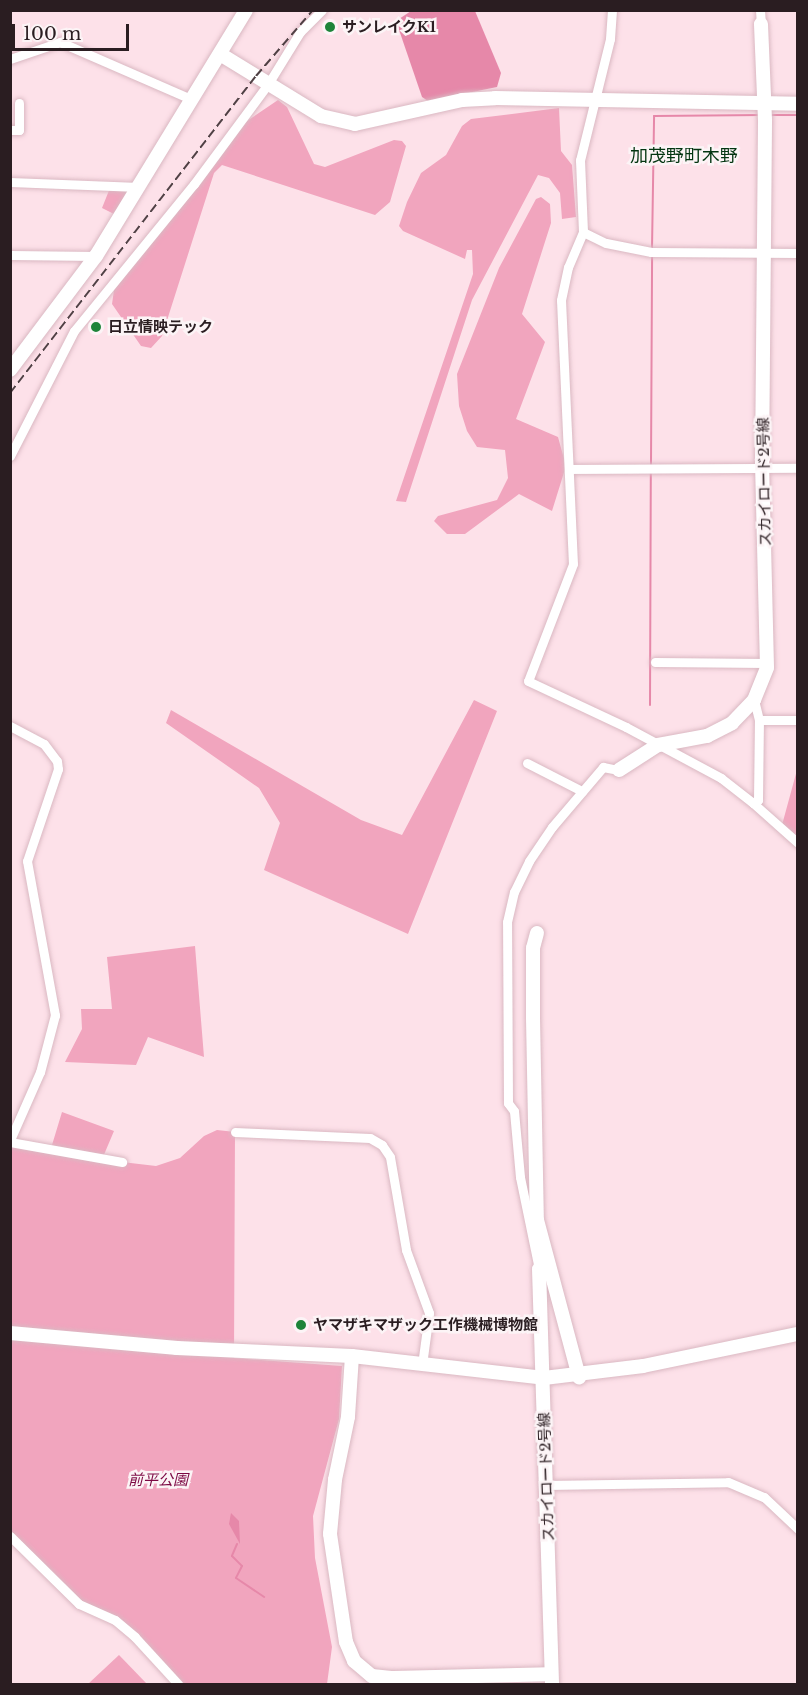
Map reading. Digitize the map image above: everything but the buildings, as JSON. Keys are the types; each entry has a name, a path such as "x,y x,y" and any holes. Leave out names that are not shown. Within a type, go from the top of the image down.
{"street":[{"path":"10,370 96,256 246,10"},
{"path":"10,456 74,331 194,184 268,84 286,51 322,10"},
{"path":"612,10 610,39 580,160 583,232 568,267 561,300 573,564 528,681 721,778 798,843"},
{"name":"スカイロード2号線","path":"619,770 658,745 707,736 732,723 754,700 767,663 762,467 765,111 761,17"},
{"path":"10,58 60,42 191,99"},
{"path":"220,54 321,116 355,124 462,100 595,101 765,111 798,104"},
{"path":"10,130 19,130 19,103"},
{"path":"10,182 139,187"},
{"path":"583,232 606,243 652,252 798,253"},
{"path":"10,255 96,256"},
{"path":"569,469 798,468"},
{"path":"654,662 767,663"},
{"path":"753,803 758,800 759,720 754,700"},
{"path":"759,720 798,720"},
{"path":"10,726 53,752 58,769 27,861 30,893 55,1016 40,1071 10,1141 122,1162"},
{"path":"527,763 582,791"},
{"path":"538,1269 520,1177 514,1111 508,1103 507,922 514,892 529,861 603,767 619,770"},
{"path":"537,933 533,948 537,1220 579,1377"},
{"path":"235,1132 370,1138 382,1145 390,1157 406,1250 429,1313 423,1365"},
{"name":"スカイロード2号線","path":"538,1269 551,1679"},
{"path":"10,1333 177,1348 352,1356 543,1378 579,1377 798,1334"},
{"path":"352,1356 348,1417 330,1512 332,1563 346,1642 354,1661 372,1676 400,1681 551,1679"},
{"path":"546,1485 728,1482 764,1497 798,1529"},
{"path":"10,1536 79,1604 115,1620 135,1637 178,1684"}],"green space":[{"path":"278,100 287,107 314,164 325,167 394,140 402,141 406,146 390,202 375,215 222,165 214,173 162,336 151,348 141,346 112,304 114,290 244,123"},
{"path":"559,108 561,151 572,165 576,217 562,219 560,193 549,178 538,175 472,300 406,502 396,501 473,274 472,250 467,250 465,259 403,231 399,226 407,202 421,173 446,155 462,126 471,119"},
{"path":"110,188 131,192 116,215 102,208"},
{"path":"541,197 550,204 551,223 522,314 545,342 516,419 558,437 566,466 552,511 519,494 465,534 447,534 434,521 438,516 497,500 508,478 505,450 477,447 467,431 459,406 457,374 499,268 536,199"},
{"path":"474,700 497,711 408,934 264,870 280,823 259,788 166,723 171,710 361,820 402,835"},
{"path":"797,770 797,839 782,825"},
{"path":"195,946 204,1057 148,1037 136,1065 65,1062 82,1029 81,1009 112,1009 107,957"},
{"name":"前平公園","path":"62,1112 114,1131 103,1157 156,1166 180,1158 204,1136 217,1130 235,1132 234,1358 342,1366 339,1419 313,1516 315,1558 332,1647 327,1684 178,1684 115,1620 79,1604 11,1536 11,1142 52,1145"},
{"path":"119,1655 147,1684 88,1684"}],"shaded area":[{"path":"411,11 475,11 501,73 497,87 428,101 422,97 396,21"},
{"path":"231,1513 239,1521 240,1544 229,1524"}],"waterway":[{"path":"652,249 654,116 761,115"},
{"path":"769,115 798,115"},
{"path":"651,465 652,255"},
{"path":"650,705 651,471"},
{"path":"237,1544 232,1556 242,1566 236,1578 264,1597"}],"railway":[{"path":"10,393 256,76 313,10"}],"place":[{"name":"サンレイクK1","path":"330,27"},
{"name":"日立情映テック","path":"96,327"},
{"name":"ヤマザキマザック工作機械博物館","path":"301,1325"}],"district":[{"name":"加茂野町木野","path":"684,156"}]}
